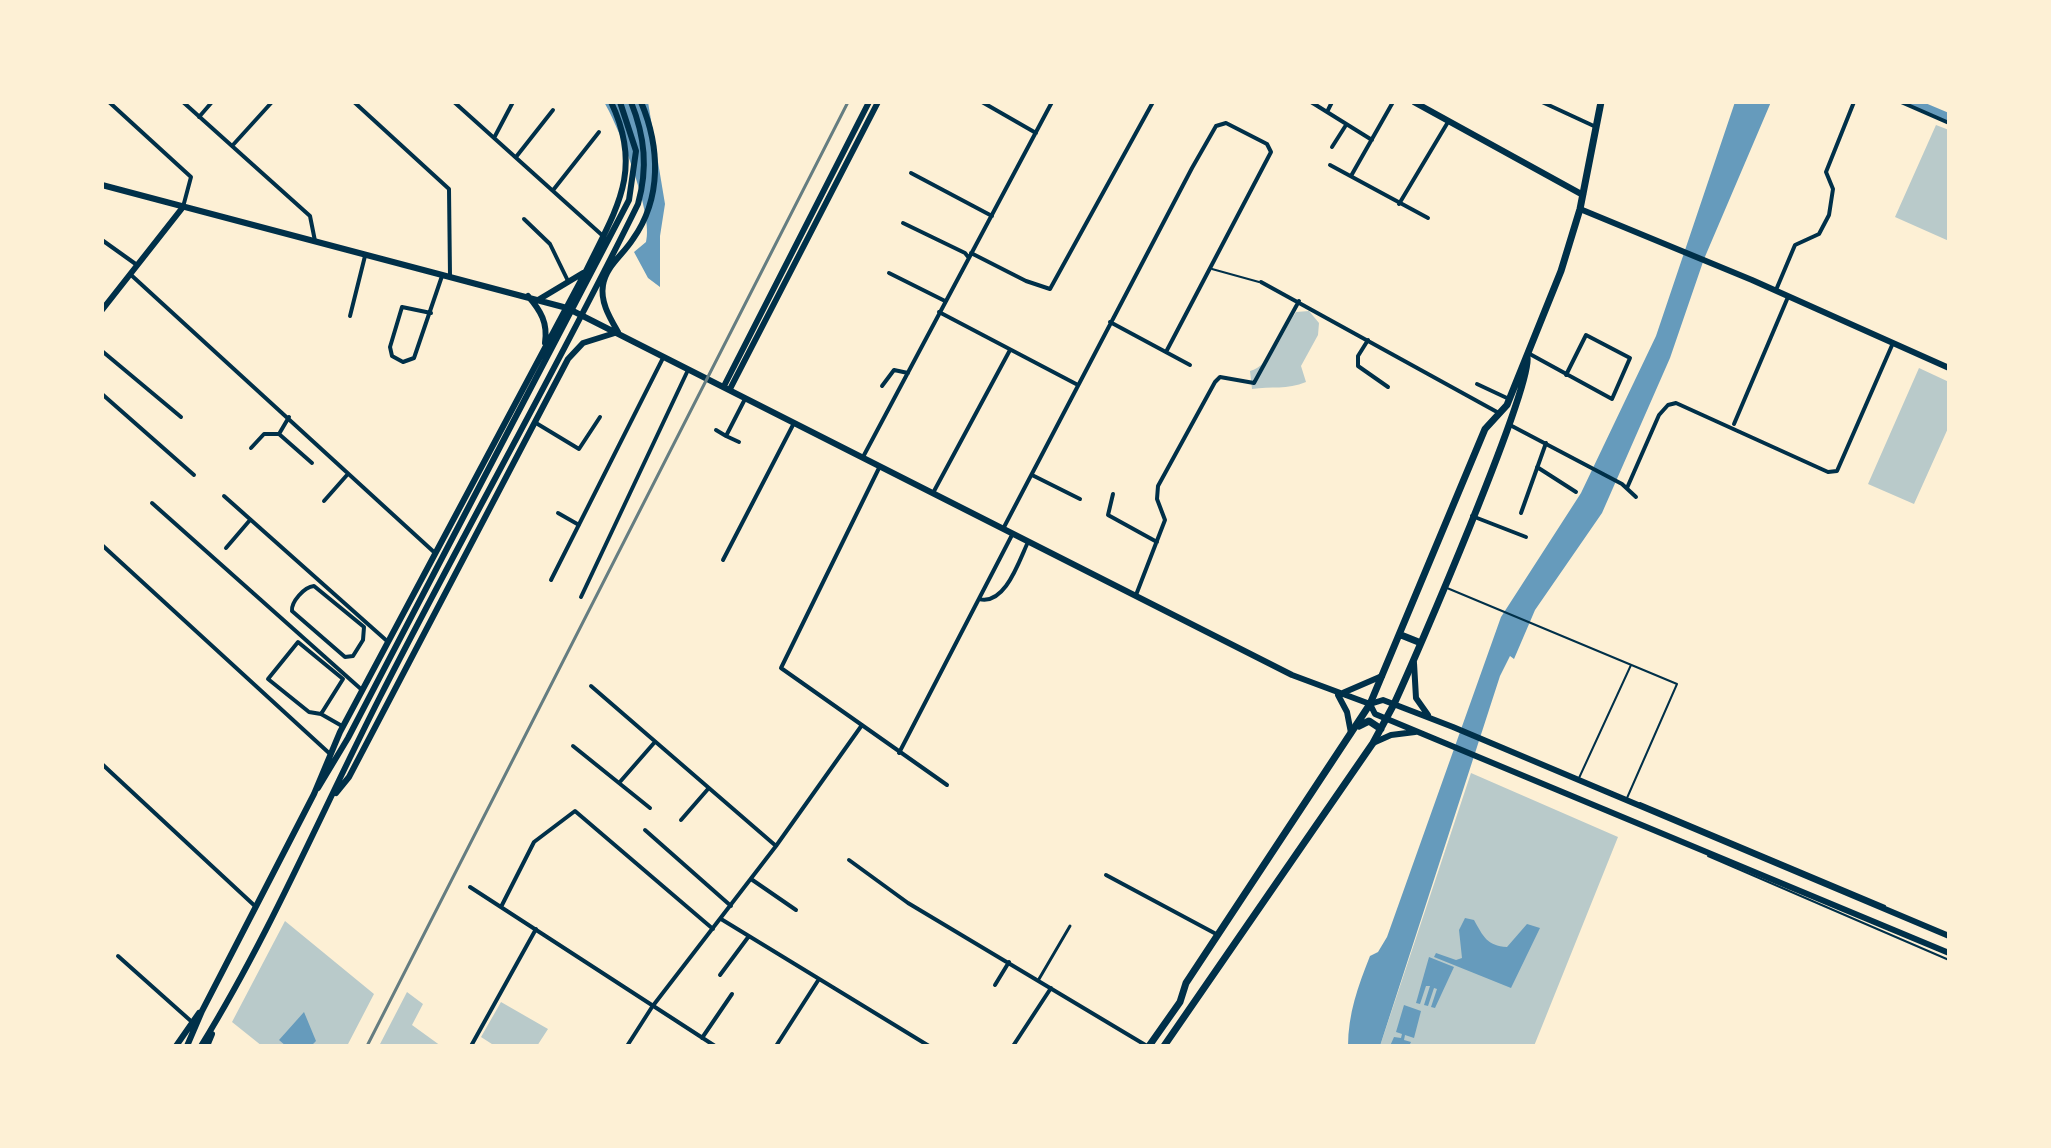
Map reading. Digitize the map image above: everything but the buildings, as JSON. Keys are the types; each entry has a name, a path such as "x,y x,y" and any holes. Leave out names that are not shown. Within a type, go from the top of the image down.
{"main road":[{"path":"187,1046 314,794 329,753 567,308 622,198 628,164 626,143 611,102"},
{"path":"314,794 332,769 629,200 636,151 620,102"},
{"path":"204,1046 332,799 380,697 638,204 643,186 645,148 631,102"},
{"path":"618,332 609,316 602,288 607,272 641,225 652,196 656,155 654,136 641,102"},
{"path":"727,387 869,102"},
{"path":"727,387 878,102"},
{"path":"1414,102 1583,195"},
{"path":"1148,1046 1180,1002 1186,983 1370,704 1384,675 1476,450 1497,412 1509,399 1556,287 1580,209 1601,102"},
{"path":"102,185 567,308 1338,695 1370,704 1383,700 1453,727 1949,936"},
{"path":"102,310 183,207"},
{"path":"1580,209 1752,280 1949,368"},
{"path":"613,217 621,231 641,225"},
{"path":"538,300 586,271"},
{"path":"528,296 545,322 544,351"},
{"path":"332,799 359,759 576,349 583,343 618,332"},
{"path":"1164,1046 1373,743 1387,718 1421,643 1508,424 1528,368 1528,355"},
{"path":"517,399 526,395 535,397 538,419"},
{"path":"1401,635 1421,643"},
{"path":"1414,660 1416,698 1430,718"},
{"path":"1338,695 1384,675"},
{"path":"1338,695 1347,712 1351,733"},
{"path":"1370,704 1375,714 1949,953"},
{"path":"1325,772 1361,723 1369,721 1381,729"},
{"path":"1373,743 1404,732 1423,732"},
{"path":"1798,889 1804,875"},
{"path":"1811,895 1818,881"},
{"path":"1868,919 1875,905"},
{"path":"176,1046 202,1011"}],"street":[{"path":"109,102 191,177 183,207"},
{"path":"183,102 310,216 315,241"},
{"path":"199,117 212,102"},
{"path":"232,146 272,102"},
{"path":"354,102 449,189 446,275 414,358 408,363 392,356 390,347 402,307 431,313"},
{"path":"454,102 603,236"},
{"path":"494,138 513,102"},
{"path":"982,102 1036,133"},
{"path":"863,457 1052,102"},
{"path":"903,223 970,256 1050,289 1153,102"},
{"path":"1311,102 1372,140"},
{"path":"1327,112 1332,102"},
{"path":"1350,177 1393,102"},
{"path":"1542,102 1596,127"},
{"path":"1776,291 1795,245 1819,234 1829,215 1833,189 1826,172 1854,102"},
{"path":"1901,102 1949,123"},
{"path":"516,157 553,110"},
{"path":"1399,204 1448,122"},
{"path":"1003,529 1110,322 1218,124 1226,123 1267,144 1271,152 1166,352"},
{"path":"1332,147 1346,125"},
{"path":"554,189 599,132"},
{"path":"1330,165 1428,218"},
{"path":"911,173 992,216"},
{"path":"524,219 550,244 569,283"},
{"path":"102,240 137,265"},
{"path":"350,316 366,254"},
{"path":"889,273 945,301"},
{"path":"130,274 435,553"},
{"path":"1261,282 1497,412"},
{"path":"1734,424 1788,296"},
{"path":"1136,595 1165,515 1157,499 1158,486 1215,382 1224,378 1254,383 1299,301"},
{"path":"939,312 1078,385"},
{"path":"1110,322 1190,365"},
{"path":"1528,355 1566,375 1612,399 1630,358 1586,335 1566,375"},
{"path":"1368,340 1358,356 1358,366 1388,387"},
{"path":"1624,486 1659,415 1668,405 1676,403 1828,472 1840,468 1893,343"},
{"path":"933,493 1010,350"},
{"path":"102,351 181,417"},
{"path":"551,580 664,356"},
{"path":"581,597 689,368"},
{"path":"882,386 894,370 908,373"},
{"path":"1477,384 1509,399"},
{"path":"102,394 194,475"},
{"path":"726,436 747,397"},
{"path":"279,434 289,417"},
{"path":"538,419 579,449 600,417"},
{"path":"723,560 795,421"},
{"path":"1508,424 1624,486 1636,497"},
{"path":"716,430 739,442"},
{"path":"251,448 264,434 279,434 312,463"},
{"path":"1521,513 1546,443"},
{"path":"880,466 781,668 947,785"},
{"path":"1537,467 1576,492"},
{"path":"324,501 347,475"},
{"path":"1032,475 1080,499"},
{"path":"1113,494 1108,515 1157,542"},
{"path":"224,496 387,641"},
{"path":"152,503 362,690"},
{"path":"558,513 579,525"},
{"path":"1472,516 1526,537"},
{"path":"226,548 250,520"},
{"path":"899,753 1012,534"},
{"path":"979,599 990,601 999,596 1028,542"},
{"path":"102,545 329,753"},
{"path":"311,586 364,627 359,650 350,657 321,638 291,609 311,586"},
{"path":"316,649 321,638"},
{"path":"321,714 343,679 298,642 268,679 309,712 321,714 343,727"},
{"path":"591,686 776,846"},
{"path":"627,1046 652,1007 776,846 862,725"},
{"path":"619,783 654,743"},
{"path":"573,746 650,808"},
{"path":"102,764 256,907"},
{"path":"681,820 708,789"},
{"path":"501,907 534,842 575,811 713,929"},
{"path":"645,830 731,906"},
{"path":"849,860 908,903 1148,1046"},
{"path":"1106,875 1218,935"},
{"path":"751,879 796,910"},
{"path":"470,887 715,1046"},
{"path":"721,919 929,1046"},
{"path":"1039,979 1070,926"},
{"path":"471,1046 536,929"},
{"path":"720,975 749,936"},
{"path":"118,956 192,1022"},
{"path":"995,985 1009,962"},
{"path":"776,1046 819,979"},
{"path":"1013,1046 1052,988"},
{"path":"702,1038 732,994"}],"lane":[{"path":"1210,268 1261,282"},
{"path":"1444,586 1677,684 1626,799"},
{"path":"1579,779 1631,665"},
{"path":"1635,803 1644,804 1806,872 1902,916"},
{"path":"1698,847 1714,861 1949,960"}],"shaded area":[{"path":"1936,125 1949,130 1949,241 1895,217"},
{"path":"1309,311 1319,323 1318,335 1301,366 1306,382 1252,389 1250,371 1258,368 1271,355 1296,312"},
{"path":"1919,368 1949,382 1949,426 1914,504 1868,484"},
{"path":"1471,773 1618,837 1534,1046 1380,1046"},
{"path":"285,921 374,994 347,1046 262,1046 232,1022"},
{"path":"407,992 423,1004 412,1025 441,1046 379,1046"},
{"path":"501,1002 548,1029 537,1046 495,1046 481,1037"}],"water":[{"path":"604,102 648,102 665,204 660,236 660,287 648,278 634,252 646,242 645,212 626,150"},
{"path":"1735,102 1771,102 1704,259 1670,358 1602,513 1535,610 1514,659 1510,656 1500,676 1380,1046 1348,1046 1352,1011 1362,978 1370,956 1378,952 1387,937 1501,617 1581,493 1656,336"},
{"path":"1465,918 1474,920 1486,939 1495,945 1507,947 1527,924 1540,928 1511,988 1434,957 1436,953 1456,960 1462,958 1459,930"},
{"path":"1429,957 1454,967 1435,1008 1431,1007 1437,989 1434,988 1428,1006 1424,1005 1430,986 1426,986 1420,1004 1416,1003"},
{"path":"1404,1005 1421,1011 1414,1038 1405,1035 1404,1040 1411,1042 1409,1046 1390,1046 1394,1037 1401,1038 1402,1034 1396,1032"},
{"path":"304,1012 316,1041 311,1046 286,1046 279,1040"}],"waterway":[{"path":"1911,102 1949,118"}],"railway":[{"path":"367,1046 848,102"}]}
